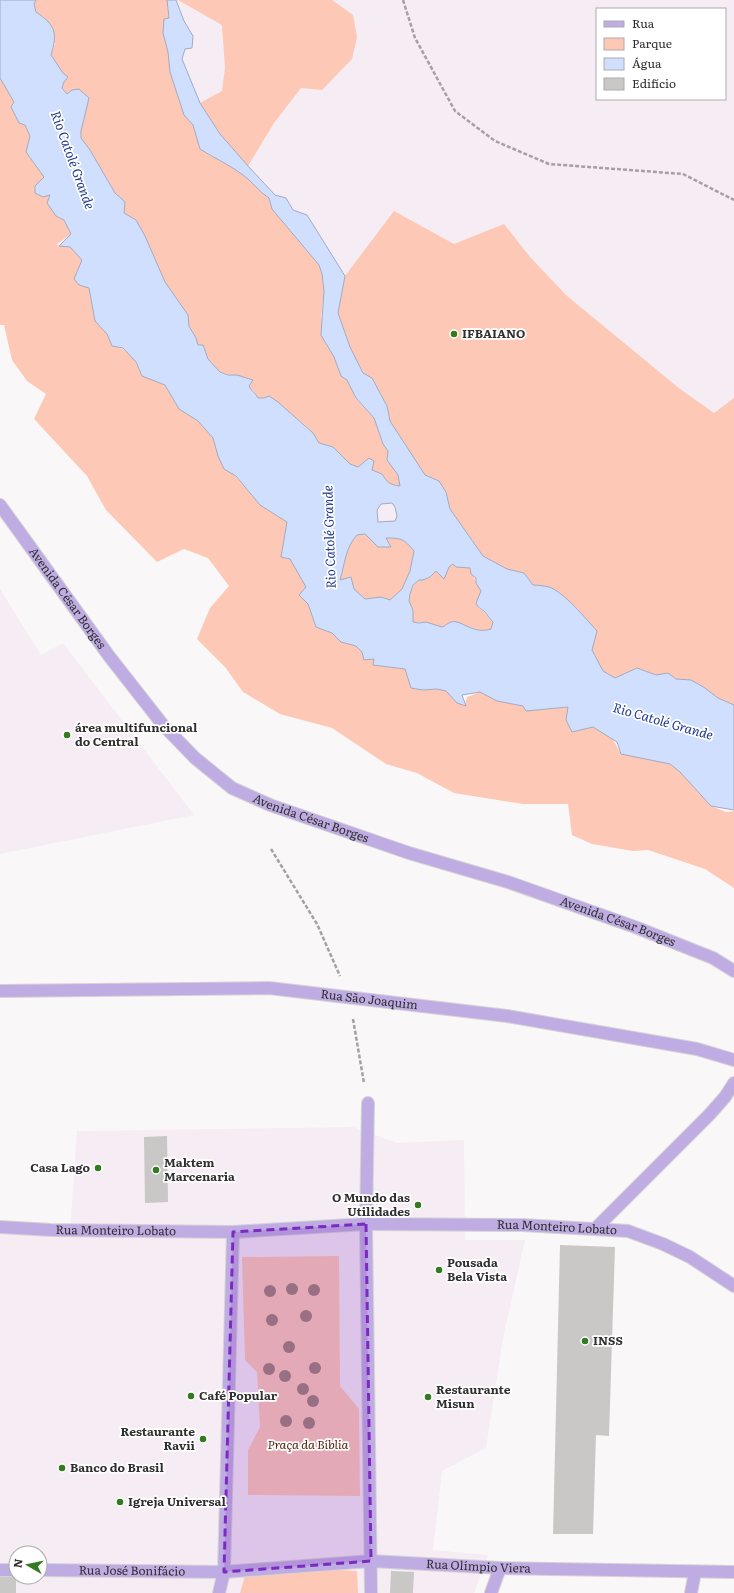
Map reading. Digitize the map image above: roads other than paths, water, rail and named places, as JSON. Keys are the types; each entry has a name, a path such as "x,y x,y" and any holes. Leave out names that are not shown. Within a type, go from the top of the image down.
{"street":[{"name":"Avenida César Borges","path":"0,505 109,656 163,725 195,758 232,788 270,804 409,853 508,882 635,927 713,958 734,971"},
{"name":"Rua São Joaquim","path":"0,990 270,988 349,996 507,1016 697,1049 734,1060"},
{"path":"596,1228 709,1114 725,1097 734,1083"},
{"path":"368,1103 366,1224 372,1561 371,1593"},
{"path":"219,1593 224,1572 233,1232 366,1224"},
{"name":"Rua Monteiro Lobato","path":"366,1224 522,1225 628,1231 663,1244 690,1257 734,1286"},
{"name":"Rua Monteiro Lobato","path":"0,1227 51,1230 233,1232"},
{"name":"Rua Olímpio Viera","path":"224,1572 372,1561 500,1568 734,1572"},
{"path":"491,1593 500,1568"},
{"name":"Rua José Bonifácio","path":"48,1570 224,1572"},
{"path":"691,1593 695,1572"}],"water":[{"name":"Rio Catolé Grande","path":"0,0 36,0 34,4 36,12 51,25 53,30 54,40 51,55 63,73 68,77 62,88 67,94 72,90 79,89 89,98 81,131 81,138 90,150 115,193 125,202 124,213 136,220 145,236 165,282 188,315 189,326 198,345 203,345 208,359 220,372 253,380 249,386 258,398 269,396 278,402 313,433 319,443 333,447 350,464 358,467 369,458 374,461 372,470 382,474 391,484 400,486 398,475 387,460 388,451 383,444 374,418 356,398 347,380 341,376 334,357 321,335 324,291 322,274 319,265 272,209 269,198 238,171 200,149 193,125 184,115 170,72 168,52 163,33 164,19 169,18 167,0 176,0 184,21 193,36 192,48 185,49 182,59 200,103 220,134 275,195 286,198 293,210 307,215 345,276 338,313 350,347 363,373 372,378 387,406 390,421 425,475 439,481 446,492 450,509 483,556 507,569 524,573 533,585 549,587 555,590 568,600 597,631 592,650 603,671 615,678 637,668 656,675 668,673 676,679 691,680 718,698 734,705 734,810 711,806 680,772 670,764 621,754 617,742 593,727 572,732 566,720 568,707 526,711 523,706 497,701 480,692 462,695 466,706 457,703 446,691 437,689 423,690 411,688 405,669 373,665 374,659 364,660 362,652 356,646 341,642 332,633 316,627 308,604 299,595 306,587 290,559 281,557 287,522 260,505 236,476 224,469 218,456 213,438 198,421 179,409 165,385 142,376 136,362 123,348 112,346 107,334 95,321 89,288 79,285 74,279 82,260 70,247 59,246 71,234 64,220 56,216 47,203 50,195 43,197 35,193 35,186 44,177 26,152 30,136 25,125 19,123 11,107 14,102 0,78","holes":["392,503 395,507 397,516 395,521 378,522 377,510 381,504","365,534 378,547 391,547 386,538 396,538 408,544 414,551 410,571 402,589 390,600 381,597 365,599 354,589 351,577 340,580 350,545 357,535","453,564 456,567 470,568 471,574 476,578 476,583 481,591 476,603 493,622 491,629 473,629 455,622 450,622 442,627 426,622 413,622 413,610 409,601 413,585 419,580 430,577 436,571 444,579 449,567"]}],"place":[{"name":"IFBAIANO","path":"454,334"},
{"name":"área multifuncional do Central","path":"67,735"},
{"name":"Casa Lago","path":"98,1168"},
{"name":"Maktem Marcenaria","path":"156,1170"},
{"name":"O Mundo das Utilidades","path":"418,1205"},
{"name":"Pousada Bela Vista","path":"439,1270"},
{"name":"INSS","path":"585,1341"},
{"name":"Café Popular","path":"191,1396"},
{"name":"Restaurante Misun","path":"428,1397"},
{"name":"Restaurante Ravii","path":"203,1439"},
{"name":"Banco do Brasil","path":"62,1468"},
{"name":"Igreja Universal","path":"120,1502"}],"park label":[{"name":"Praça da Bíblia","path":"308,1445"}]}
